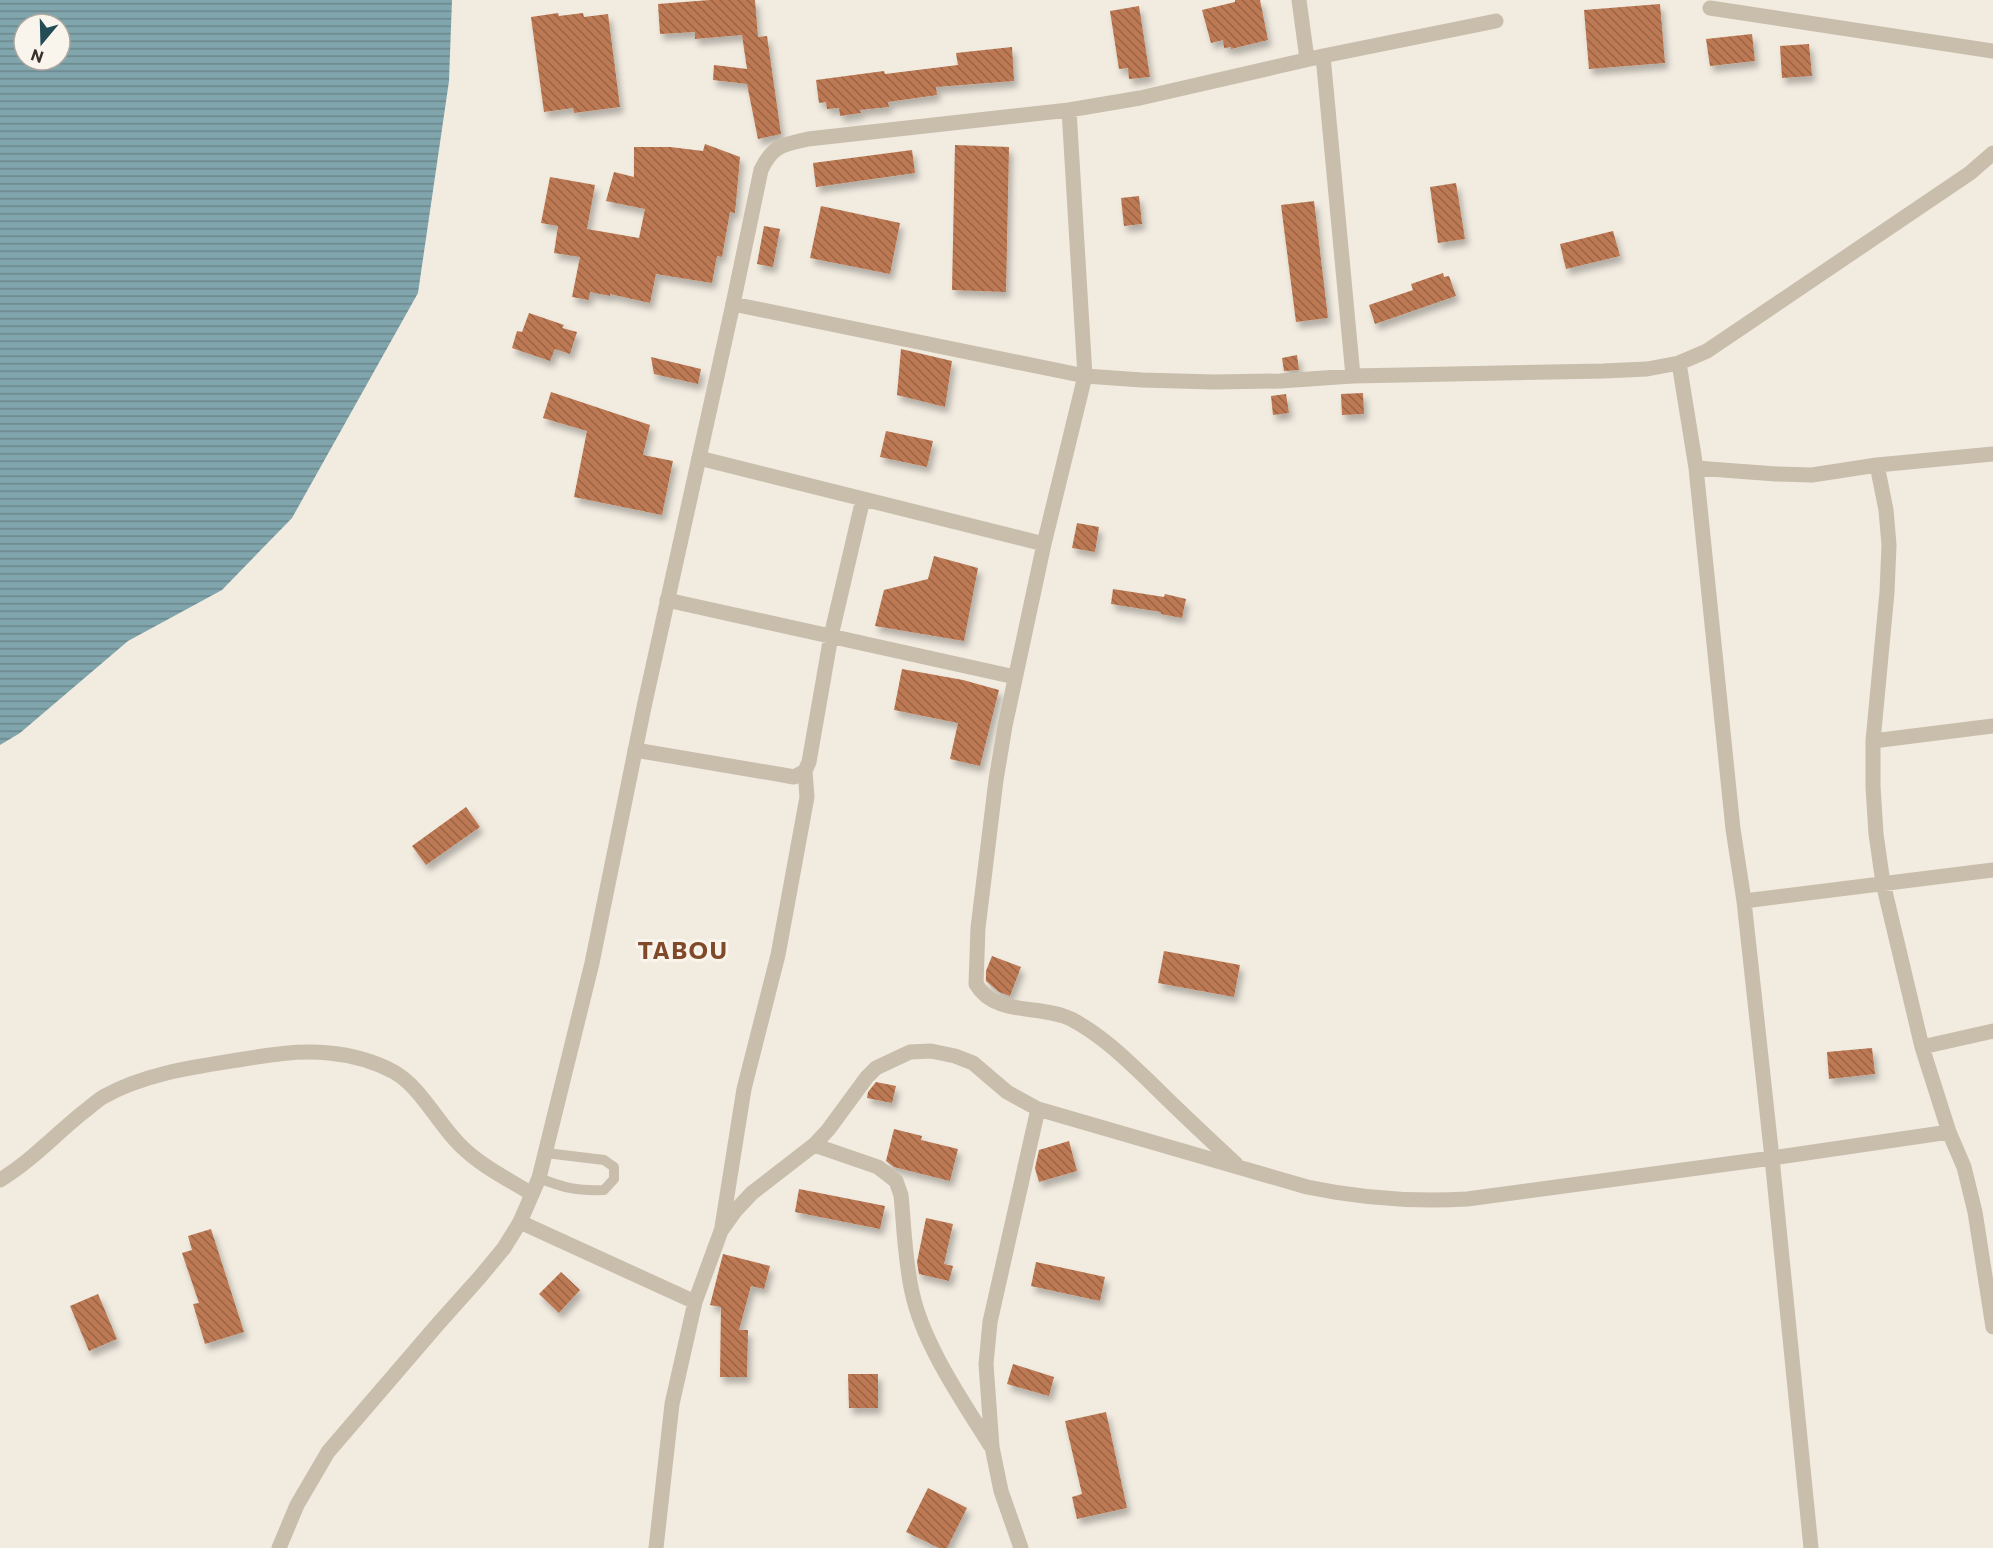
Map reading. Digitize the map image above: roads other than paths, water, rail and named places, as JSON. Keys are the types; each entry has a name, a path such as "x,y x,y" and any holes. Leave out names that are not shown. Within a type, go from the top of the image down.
{"street":[{"path":"1299,0 1307,60"},
{"path":"1710,8 1993,51"},
{"path":"279,1548 297,1505 328,1452 504,1248 520,1222 539,1178 592,963 667,600 761,170 768,156 779,147 808,139 1069,110 1140,98 1323,56 1496,21"},
{"path":"1323,56 1353,376"},
{"path":"1069,110 1085,376 1044,544 1015,677 996,780 978,928 976,984 980,991 992,999 1012,1007 1063,1015 1087,1028 1122,1056 1238,1166"},
{"path":"733,304 1085,376 1214,382 1280,381 1353,376 1647,369 1679,363 1707,351 1970,173 1993,153"},
{"path":"1679,363 1696,468 1733,829 1744,901 1772,1158 1811,1548"},
{"path":"1696,468 1812,475 1877,465 1993,454"},
{"path":"699,458 1044,544"},
{"path":"1877,465 1886,510 1889,545 1887,592 1873,741 1876,834 1883,883 1922,1047 1964,1167 1975,1212 1993,1327"},
{"path":"656,1548 672,1404 695,1302 721,1231 744,1089 778,955 807,798 805,771 809,762 831,636 863,499"},
{"path":"667,600 1015,677"},
{"path":"1873,741 1993,726"},
{"path":"635,750 794,777 805,771"},
{"path":"1744,901 1993,870"},
{"path":"1922,1047 1993,1031"},
{"path":"721,1231 752,1193 814,1145 876,1068 910,1052 931,1051 973,1063 1007,1092 1038,1109 1307,1187 1337,1193 1437,1201 1467,1199 1772,1158 1950,1132"},
{"path":"0,1180 39,1151 101,1098 123,1087 165,1074 214,1064 275,1054 308,1052 350,1056 394,1072 412,1087 460,1146 492,1170 532,1194"},
{"path":"1021,1548 1001,1491 992,1447 986,1364 990,1322 1038,1109"},
{"path":"814,1145 878,1167 896,1181 901,1195 912,1293 928,1338 960,1397 992,1447"},
{"path":"520,1222 695,1302"}],"lane":[{"path":"539,1178 568,1189 585,1191 604,1190 614,1179 614,1167 604,1160 546,1153"}],"water":[{"path":"0,0 452,0 449,81 418,293 292,518 222,590 128,641 20,733 0,745"}],"district":[{"name":"TABOU","path":"683,951"}]}
